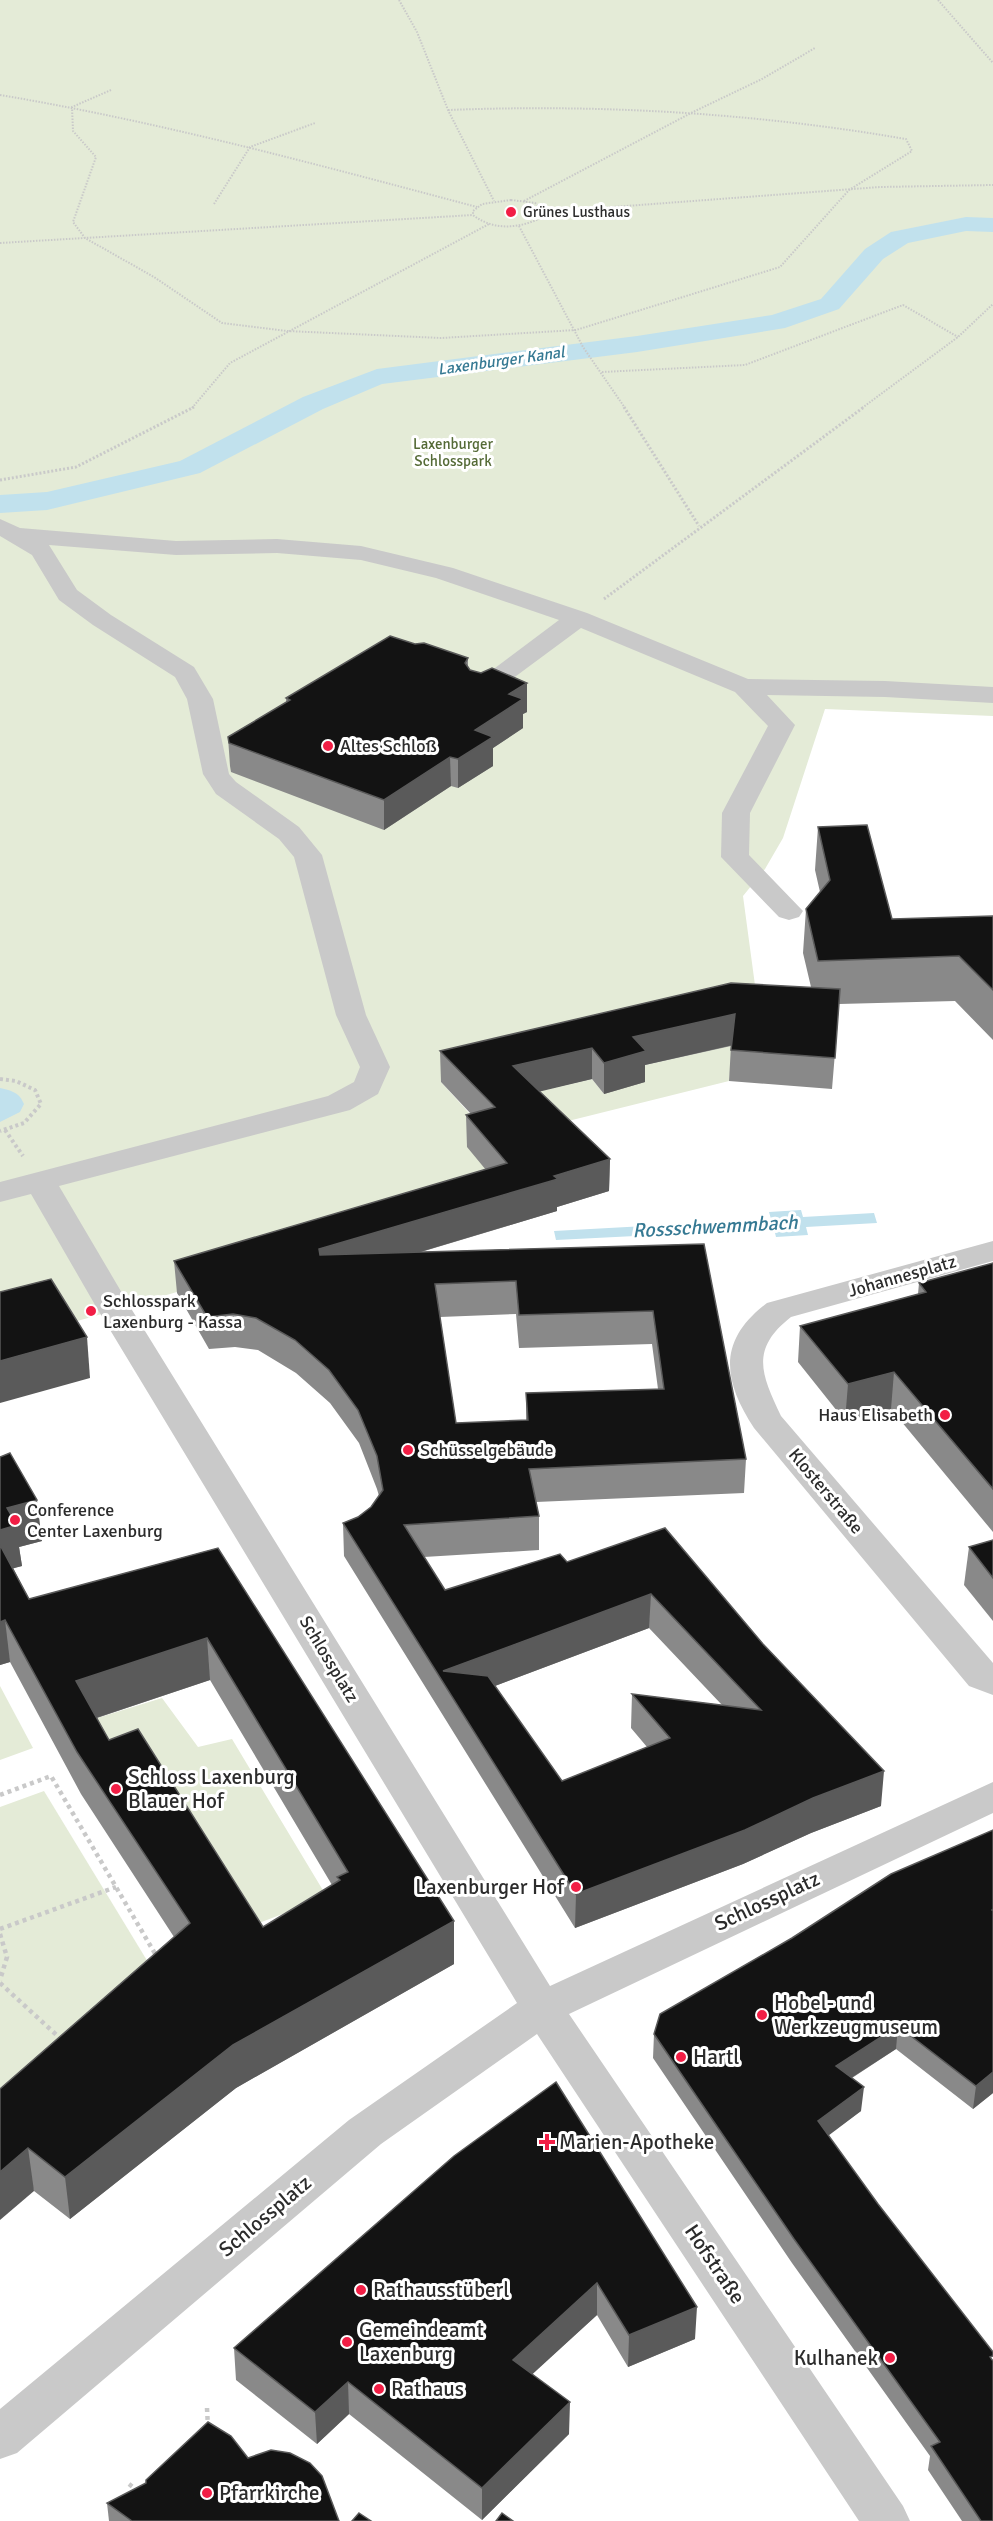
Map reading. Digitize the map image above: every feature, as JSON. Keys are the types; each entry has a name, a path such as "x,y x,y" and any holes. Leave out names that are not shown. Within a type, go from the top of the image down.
{"street":[{"path":"7,530 176,548 277,546 361,553 444,573 578,618 744,687 885,689 993,695"},
{"path":"0,1192 339,1103 367,1087 375,1067 351,1015 308,855 289,833 226,788 216,774 200,699 185,672 149,647 102,620 69,595 41,550 7,530"},
{"path":"480,691 578,618"},
{"path":"744,687 782,725 736,813 735,857 789,911"},
{"name":"Schlossplatz","path":"40,1182 115,1310 542,2007"},
{"name":"Johannesplatz","path":"811,1301 993,1251"},
{"name":"Klosterstraße","path":"811,1301 779,1310 760,1322 748,1340 747,1366 751,1388 766,1420 983,1677 993,1682"},
{"name":"Schlossplatz","path":"0,2438 365,2133 542,2007 993,1796"},
{"name":"Hofstraße","path":"542,2007 886,2521"}],"path":[{"path":"399,0 417,32 448,110 494,201"},
{"path":"938,0 993,63"},
{"path":"524,201 693,112 762,79 815,48"},
{"path":"72,107 111,90"},
{"path":"0,95 72,107 250,147 477,207 494,201 524,201 542,206 546,212"},
{"path":"72,107 73,131 96,157 73,222 86,238 154,277 222,323 287,331 441,338 576,330 780,267 849,190 912,151 906,139 860,131 693,112 591,106 448,110"},
{"path":"214,204 250,147 315,123"},
{"path":"546,212 849,190 993,185"},
{"path":"473,215 477,207"},
{"path":"0,243 473,215 489,224 519,226 534,223 545,216 546,212"},
{"path":"0,480 76,467 190,410 230,363 489,224"},
{"path":"519,226 587,354 602,372 699,526"},
{"path":"602,372 745,365 903,304 958,336"},
{"path":"578,618 958,336 993,304"},
{"path":"0,1079 16,1081 35,1090 41,1104 34,1116 16,1128 0,1131"},
{"path":"0,1795 51,1776 161,1964"},
{"path":"0,1929 116,1887"},
{"path":"0,1934 7,1945 8,1964 0,1982 65,2043"},
{"path":"207,2408 208,2432"},
{"path":"129,2484 144,2495"}],"green space":[{"name":"Laxenburger Schlosspark","path":"0,0 993,0 993,716 825,709 783,838 765,869 743,896 759,1015 441,1082 536,1187 59,1326 0,1334"},
{"path":"733,1045 729,1081 544,1127 515,1097 592,1079 604,1094 632,1068"},
{"path":"0,1686 33,1748 0,1760"},
{"path":"162,1698 198,1747 232,1739 327,1897 259,1923 81,1723"},
{"path":"44,1791 154,1972 0,2102 0,1807"}],"water":[{"path":"0,1088 17,1094 24,1104 20,1112 0,1122"},
{"name":"Rossschwemmbach","path":"801,1210 803,1217 874,1213 877,1223 806,1227 808,1235 776,1237 774,1229 556,1240 554,1231 771,1219 769,1212"}],"building":[{"name":"Altes Schloß","path":"390,636 415,644 424,643 468,658 465,663 470,670 481,673 492,668 527,683 509,694 523,699 475,730 493,737 458,759 450,757 384,800 229,743 228,737 290,700 286,698"},
{"path":"867,825 892,919 993,916 993,990 959,956 818,961 806,909 830,880 818,827"},
{"path":"731,983 840,989 835,1058 731,1050 735,1014 633,1037 646,1051 604,1063 592,1048 513,1066 610,1159 554,1176 558,1179 319,1249 320,1255 704,1244 746,1459 529,1469 539,1516 404,1525 445,1590 560,1554 567,1562 665,1528 763,1644 884,1771 813,1798 745,1830 576,1894 343,1523 358,1517 371,1507 383,1490 377,1456 358,1410 329,1370 295,1340 256,1318 233,1314 207,1317 174,1261 507,1163 466,1115 495,1107 440,1051","holes":["516,1281 519,1315 653,1311 664,1389 526,1393 528,1420 456,1423 435,1284","651,1594 761,1710 632,1694 670,1738 562,1781 488,1676 443,1671"]},
{"name":"Haus Elisabeth","path":"993,1263 993,1489 894,1372 848,1384 800,1326 926,1292 919,1283"},
{"path":"51,1279 87,1337 0,1361 0,1292"},
{"path":"10,1453 37,1500 7,1508 17,1525 0,1530 0,1457"},
{"path":"993,1540 993,1578 969,1547"},
{"path":"0,1545 29,1599 218,1548 454,1921 233,2045 65,2177 28,2148 0,2172 0,2089 190,1923 77,1752 5,1620 0,1622","holes":["207,1638 348,1872 337,1877 340,1880 263,1927 138,1729 109,1740 76,1681"]},
{"path":"993,1830 993,2072 976,2086 898,2026 836,2066 864,2087 818,2121 878,2204 993,2352 993,2356 990,2357 993,2361 993,2521 981,2521 931,2446 940,2442 794,2239 654,2034 660,2014 792,1938 891,1874"},
{"path":"556,2082 697,2307 629,2335 597,2283 513,2360 570,2402 482,2488 348,2382 315,2412 234,2348 454,2156"},
{"path":"208,2422 231,2436 248,2458 271,2450 290,2453 310,2463 322,2476 339,2521 132,2521 107,2503 146,2483 146,2480"},
{"path":"359,2513 371,2521 352,2521"},
{"path":"502,2513 513,2521 496,2521"}],"waterway":[{"name":"Laxenburger Kanal","path":"0,504 47,501 190,467 313,403 377,377 637,344 776,322 830,304 874,254 900,237 966,224 993,225"}],"place":[{"name":"Grünes Lusthaus","path":"511,212"},
{"name":"Altes Schloß","path":"328,746"},
{"name":"Schlosspark Laxenburg - Kassa","path":"91,1311"},
{"name":"Haus Elisabeth","path":"945,1415"},
{"name":"Schüsselgebäude","path":"408,1450"},
{"name":"Conference Center Laxenburg","path":"15,1520"},
{"name":"Schloss Laxenburg Blauer Hof","path":"116,1789"},
{"name":"Laxenburger Hof","path":"576,1887"},
{"name":"Hobel- und Werkzeugmuseum","path":"762,2015"},
{"name":"Hartl","path":"681,2057"},
{"name":"Marien-Apotheke","path":"547,2142"},
{"name":"Rathausstüberl","path":"361,2290"},
{"name":"Gemeindeamt Laxenburg","path":"347,2342"},
{"name":"Kulhanek","path":"890,2358"},
{"name":"Rathaus","path":"379,2389"},
{"name":"Pfarrkirche","path":"207,2493"}]}
